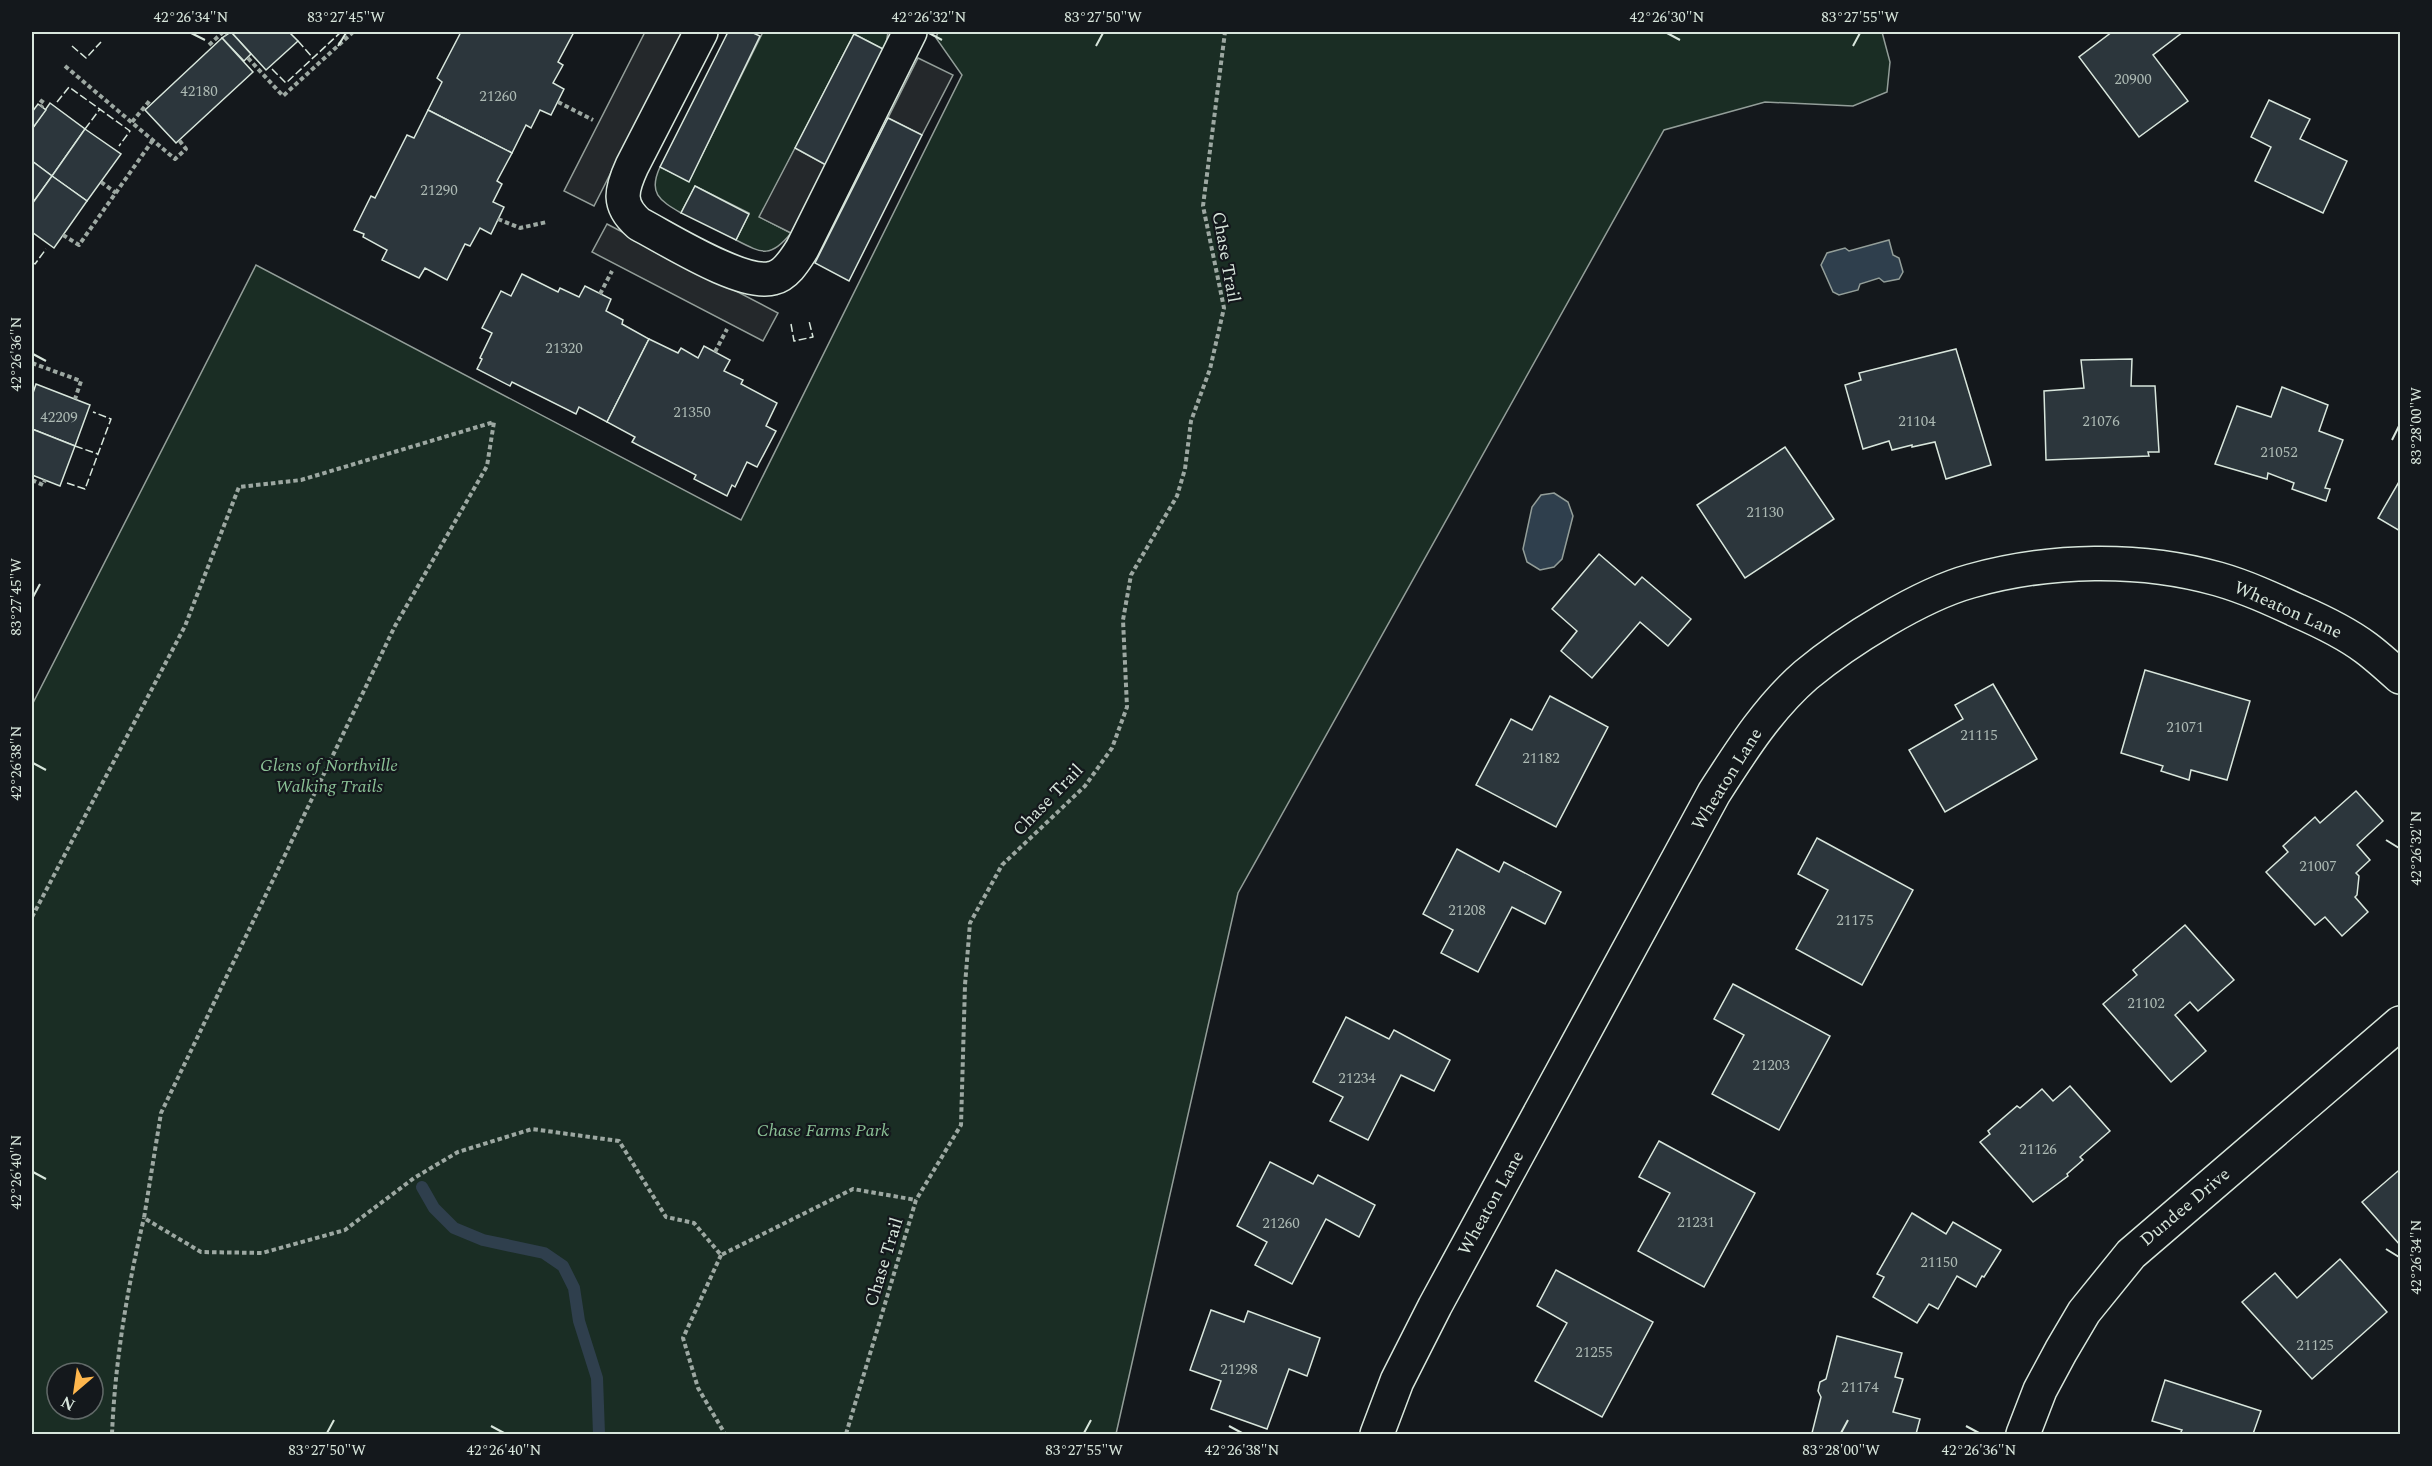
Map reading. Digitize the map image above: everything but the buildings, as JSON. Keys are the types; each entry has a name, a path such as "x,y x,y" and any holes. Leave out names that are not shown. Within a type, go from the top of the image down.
{"street":[{"path":"700,32 624,182 623,197 627,213 639,224 734,274 754,280 774,278 791,266 910,32"},
{"name":"Wheaton Lane","path":"1377,1434 1397,1381 1435,1306 1714,793 1743,747 1773,710 1806,676 1884,622 1926,599 1970,581 2057,566 2109,563 2164,569 2217,579 2269,597 2318,620 2364,647 2400,677"},
{"name":"Dundee Drive","path":"2023,1434 2040,1390 2084,1312 2131,1254 2400,1023"}],"path":[{"path":"209,45 223,32 226,35"},
{"path":"248,58 283,96 353,32"},
{"name":"Chase Trail","path":"846,1434 916,1200 961,1125 965,985 970,923 1002,865 1085,786 1112,748 1127,707 1123,620 1131,575 1177,496 1185,469 1191,421 1210,369 1224,308 1203,206 1225,32"},
{"path":"65,66 175,159 186,149 179,140"},
{"path":"132,122 151,99"},
{"path":"40,100 44,102 41,107"},
{"path":"558,102 593,120"},
{"path":"63,235 79,245 153,140"},
{"path":"101,182 116,193"},
{"path":"498,219 520,228 548,222"},
{"path":"600,294 612,271"},
{"path":"715,352 727,328"},
{"path":"32,363 81,381 75,399"},
{"path":"32,917 185,626 239,487 301,480 494,422 487,466 395,626 160,1113 144,1218 124,1318 113,1401 112,1434"},
{"path":"32,480 43,484 45,480"},
{"path":"144,1218 201,1252 262,1253 345,1230 414,1178 458,1152 532,1129 619,1141 666,1217 694,1223 722,1255"},
{"path":"726,1434 698,1388 683,1338 722,1255 853,1190 916,1200"}],"green space":[{"path":"763,32 888,32 885,50 854,34 760,217 791,233 778,247 760,251 736,240 749,213 695,186 681,213 662,200 655,183 660,167 689,181"},
{"path":"938,32 1882,32 1890,62 1887,92 1853,106 1765,102 1664,130 1238,893 1116,1434 32,1434 32,705 256,265 741,520 962,75 936,38"}],"shaded area":[{"path":"645,32 682,32 594,206 564,191"},
{"path":"918,58 953,75 922,135 888,118"},
{"path":"795,148 826,165 791,233 759,217"},
{"path":"607,224 778,313 763,341 592,252"}],"water":[{"path":"1889,240 1893,255 1899,258 1903,272 1899,279 1884,282 1879,278 1860,284 1858,290 1839,295 1833,292 1821,265 1827,253 1845,248 1849,251"},
{"path":"1554,493 1568,502 1573,516 1562,559 1554,567 1540,570 1527,562 1523,549 1532,507 1541,495"}],"waterway":[{"path":"422,1187 434,1208 454,1228 483,1240 544,1253 563,1266 574,1288 579,1321 597,1378 599,1434"}],"fence":[{"path":"272,69 286,83 341,32"},
{"path":"298,41 313,58"},
{"path":"72,46 86,58 101,42"},
{"path":"57,102 69,87 130,131 119,146"},
{"path":"85,129 100,109"},
{"path":"32,262 35,264 46,249"},
{"path":"791,324 794,341 813,337 809,321"},
{"path":"67,483 85,489 111,419 93,412"},
{"path":"75,446 98,454"}],"park label":[{"name":"Glens of Northville Walking Trails","path":"329,775"},
{"name":"Chase Farms Park","path":"823,1130"}]}
